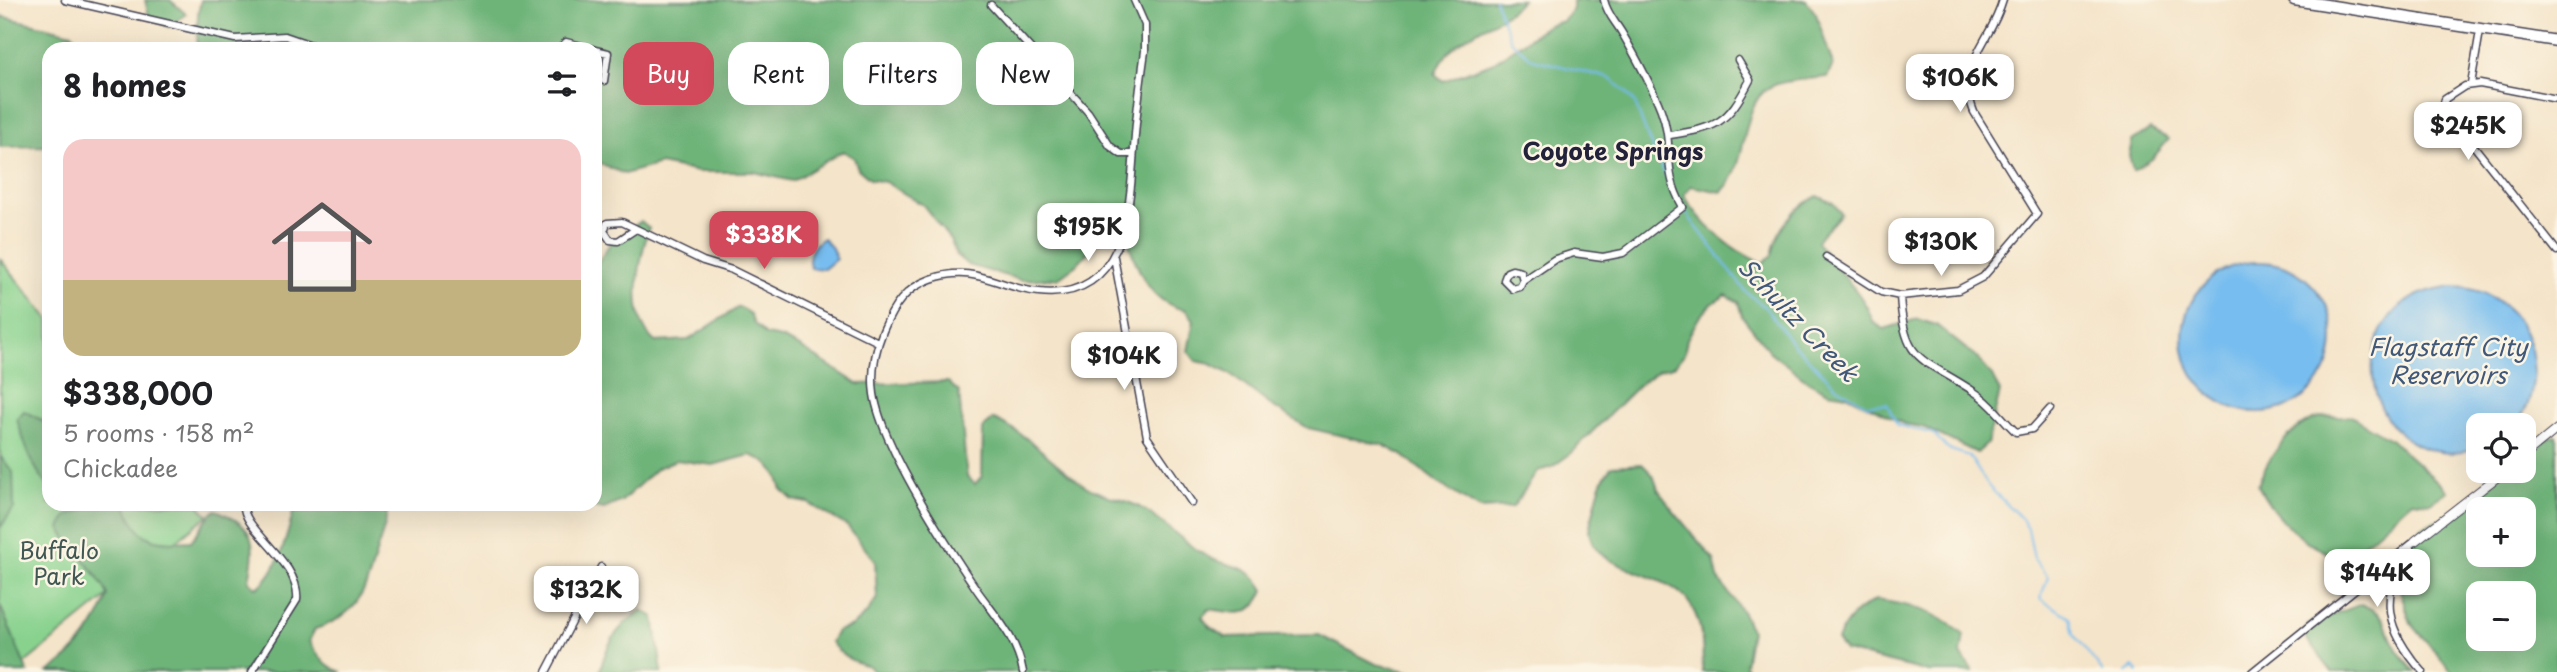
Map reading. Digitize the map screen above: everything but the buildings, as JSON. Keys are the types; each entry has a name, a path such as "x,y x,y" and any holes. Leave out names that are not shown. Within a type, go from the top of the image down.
{"main road":[{"path":"2294,0 2557,41"}],"street":[{"path":"65,0 235,39 285,36 303,42"},
{"path":"1023,672 1020,654 1009,631 962,568 898,458 874,395 873,369 878,342 900,299 930,279 971,272 1034,292 1053,293 1072,289 1091,280 1114,257 1129,215 1145,51 1145,25 1134,0"},
{"path":"1523,281 1555,259 1574,253 1603,257 1623,253 1683,207 1673,190 1668,170 1670,135 1660,107 1622,33 1606,11 1604,0"},
{"path":"1825,257 1881,292 1900,296 1958,290 1975,284 2037,214 1973,112 1966,94 1969,71 2003,0"},
{"path":"991,5 1088,112 1110,146 1121,154 1133,154"},
{"path":"2471,84 2480,31"},
{"path":"602,51 608,53 604,81"},
{"path":"1670,135 1711,129 1739,103 1751,80 1738,60"},
{"path":"2557,99 2471,84 2445,99 2442,107 2557,251"},
{"path":"636,229 618,241 610,240 604,232 607,223 614,221 636,229 703,261 733,270 878,342"},
{"path":"1114,257 1147,437 1192,503"},
{"path":"1900,296 1903,336 1913,353 1987,401 2016,432 2032,429 2050,409"},
{"path":"2536,446 2557,429"},
{"path":"2252,672 2489,483"},
{"path":"245,511 246,517 278,555 298,588 297,600 252,672"},
{"path":"2415,541 2402,560 2390,593 2391,626 2402,649 2423,672"},
{"path":"546,672 601,566"}],"green space":[{"path":"145,0 170,0 186,14 169,27 149,17"},
{"path":"201,0 1522,0 1510,11 1452,48 1435,74 1443,81 1494,62 1548,25 1563,21 1573,9 1573,0 1806,0 1816,14 1833,65 1827,77 1783,82 1764,91 1749,117 1731,181 1721,192 1691,186 1684,195 1717,235 1762,263 1772,255 1782,227 1801,206 1818,196 1833,203 1841,213 1817,241 1862,300 1873,322 1884,329 1917,319 1936,325 1975,356 1991,374 2000,392 1987,444 1977,453 1923,427 1904,424 1847,395 1828,392 1809,382 1770,352 1742,316 1738,302 1726,295 1712,304 1698,319 1687,339 1684,354 1674,366 1659,370 1641,383 1570,454 1552,467 1538,471 1513,507 1480,509 1441,485 1402,455 1383,445 1308,428 1269,404 1230,374 1211,364 1196,361 1188,351 1194,320 1186,310 1158,297 1148,286 1134,259 1118,214 1110,208 1103,215 1100,230 1090,250 1076,265 1058,278 1021,280 968,265 956,255 951,241 923,205 885,182 870,179 858,169 854,158 843,151 792,181 754,172 698,172 660,164 624,174 602,164 602,42 197,42"},
{"path":"0,16 72,33 79,42 42,42 42,146 0,147"},
{"path":"2150,129 2169,139 2152,159 2133,171 2129,156 2132,141"},
{"path":"641,221 649,228 637,288 640,318 655,342 688,340 739,307 750,314 754,324 766,335 781,338 800,347 858,384 948,382 959,392 967,477 975,484 982,476 983,428 994,419 1030,441 1084,485 1136,505 1203,554 1244,570 1258,580 1264,590 1259,600 1248,610 1235,613 1209,609 1202,617 1210,627 1225,637 1319,635 1376,664 1411,672 874,672 869,666 843,655 831,642 837,631 852,626 866,614 877,598 875,561 847,526 808,503 793,500 782,490 777,475 765,461 750,455 713,465 676,460 657,468 622,501 602,509 602,256 609,245"},
{"name":"Buffalo Park","path":"0,259 42,310 42,511 204,511 208,515 14,672 0,672"},
{"path":"24,411 42,420 42,477 33,463 17,419"},
{"path":"2351,416 2390,439 2448,491 2430,503 2412,501 2358,549 2340,558 2303,539 2292,530 2273,509 2258,485 2272,456 2286,438 2303,424 2317,418"},
{"path":"2557,435 2557,672 2452,672 2411,623 2393,569 2399,550 2413,534 2431,522 2450,517 2466,503 2466,567 2536,567 2536,497 2473,497 2488,483 2536,483 2536,442"},
{"path":"0,456 13,472 14,508 0,528"},
{"path":"1642,464 1653,475 1658,489 1670,507 1714,560 1718,578 1743,613 1751,631 1745,665 1750,672 1702,672 1701,634 1696,616 1687,600 1662,582 1616,563 1594,545 1589,529 1605,476 1612,466"},
{"path":"80,511 128,511 136,527 143,534 168,542 191,541 208,517 218,511 239,523 250,537 253,556 249,581 257,588 277,562 293,511 386,511 383,531 362,593 349,611 340,618 315,629 309,641 322,660 342,672 48,672 68,657 85,638 99,617 108,595 60,528 67,516"},
{"path":"1876,600 1923,610 1954,627 1964,635 1961,654 1973,672 1929,672 1845,651 1837,640 1844,627 1852,616"},
{"path":"2361,604 2382,617 2397,650 2416,672 2332,672 2303,634 2310,623"},
{"path":"0,605 27,671 28,672 0,672"},
{"path":"642,610 654,617 662,672 600,672 614,636"}],"water":[{"path":"823,238 832,248 836,259 824,269 811,268 811,251"},
{"name":"Flagstaff City Reservoirs","path":"2258,262 2287,268 2311,284 2327,308 2333,337 2327,366 2311,390 2287,406 2258,412 2229,406 2205,390 2189,366 2183,337 2189,308 2205,284 2229,268"},
{"name":"Flagstaff City Reservoirs","path":"2448,287 2474,290 2495,299 2512,314 2525,333 2532,355 2533,378 2529,402 2523,413 2466,413 2466,450 2438,452 2407,439 2385,415 2374,385 2374,353 2386,323 2410,300"}],"waterway":[{"name":"Schultz Creek","path":"1495,0 1511,41 1533,59 1609,78 1626,92 1635,103 1669,182"},
{"name":"Schultz Creek","path":"1683,209 1746,292 1766,308 1793,344 1837,387 1867,405 1887,404 1897,425 1934,434 1948,449 1969,456 1989,487 2022,519 2028,529 2034,559 2048,577 2040,599 2070,617 2074,635 2103,672"},
{"name":"Schultz Creek","path":"2127,672 2134,667 2138,672"}],"district":[{"name":"Coyote Springs","path":"1613,150"}]}
